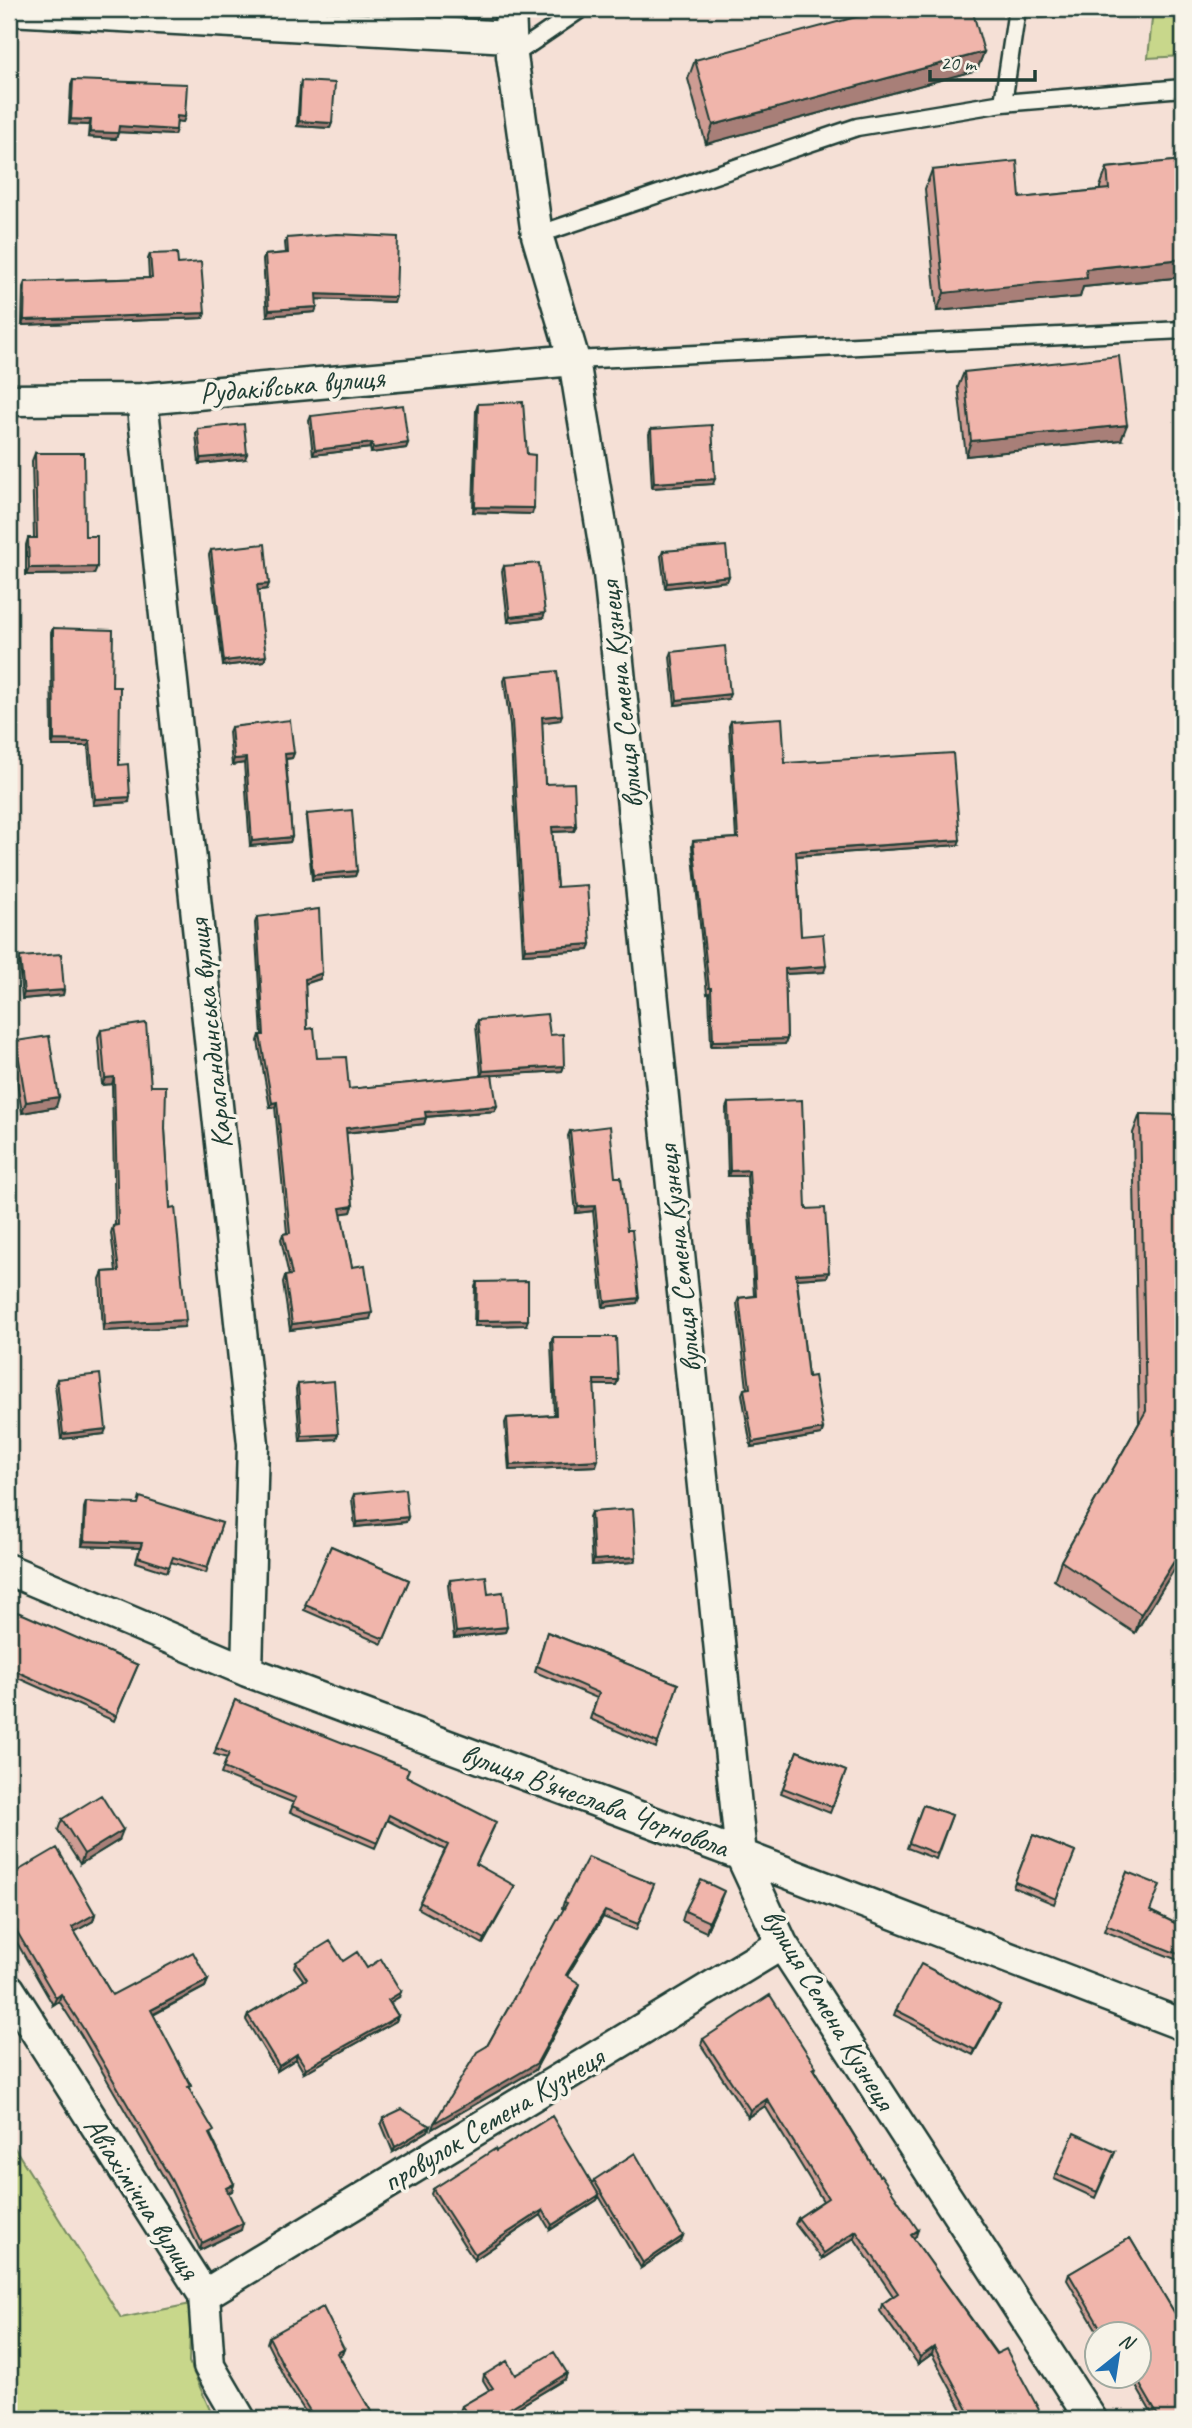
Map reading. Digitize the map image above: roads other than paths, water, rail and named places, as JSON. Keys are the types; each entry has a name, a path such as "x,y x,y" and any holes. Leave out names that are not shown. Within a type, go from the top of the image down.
{"street":[{"path":"9,10 511,34"},
{"name":"вулиця Семена Кузнеця","path":"511,34 537,235 574,360 609,574 741,1855 782,1944 1091,2419"},
{"name":"Рудаківська вулиця","path":"9,400 142,399 574,360"},
{"name":"Карагандинська вулиця","path":"142,399 253,1444 247,1671"},
{"name":"вулиця В'ячеслава Чорновола","path":"9,1570 247,1671 741,1855 1183,2025"},
{"name":"провулок Семена Кузнеця","path":"204,2295 782,1944"},
{"name":"Авіахімічна вулиця","path":"9,1989 204,2295 209,2366 240,2419"}],"lane":[{"path":"511,34 581,9"},
{"path":"1003,103 1017,9"},
{"path":"537,235 858,127 1003,103 1183,88"},
{"path":"574,360 1183,330"}]}
